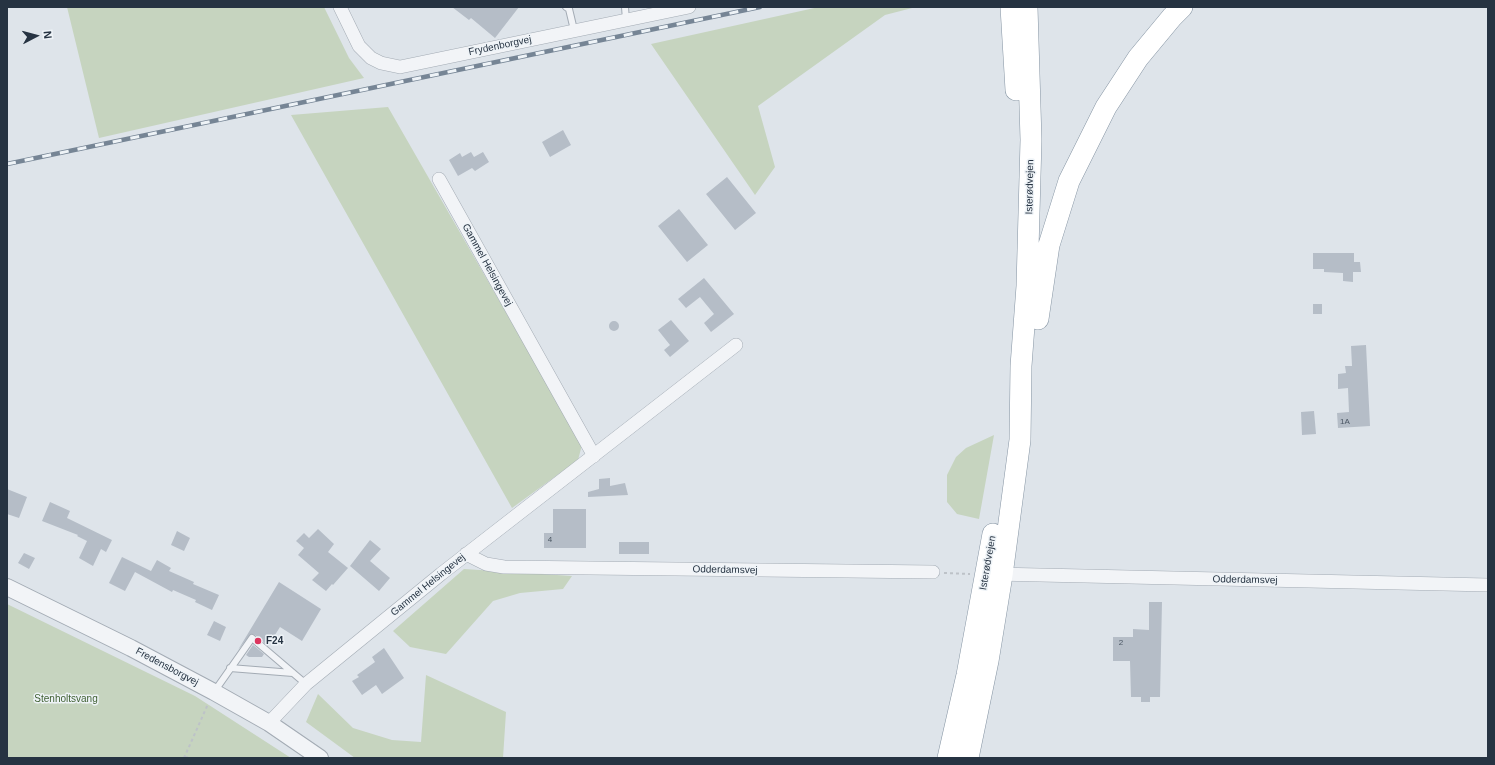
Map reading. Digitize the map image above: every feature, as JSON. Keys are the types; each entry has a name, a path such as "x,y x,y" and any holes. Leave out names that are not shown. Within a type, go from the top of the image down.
{"highway":[{"path":"1011,7 1020,170 1029,224"},
{"name":"Isterødvejen","path":"948,758 967,675 994,574 1020,440 1021,366 1027,286 1031,140 1027,7"},
{"path":"1020,440 1029,390 1049,245 1069,181 1106,107 1138,58 1182,7"},
{"name":"Isterødvejen","path":"968,758 988,661 994,574 993,536 1010,409 1021,366"}],"street":[{"name":"Frydenborgvej","path":"340,7 359,46 371,58 382,63 400,67 689,7"},
{"name":"Gammel Helsingevej","path":"439,179 594,456"},
{"name":"Gammel Helsingevej","path":"269,723 306,684 466,554 594,456 736,344"},
{"name":"Odderdamsvej","path":"466,554 486,564 504,567 933,572"},
{"name":"Odderdamsvej","path":"994,574 1488,585"},
{"name":"Fredensborgvej","path":"7,587 131,648 214,692 269,723 320,758"}],"lane":[{"path":"566,7 569,9 574,30"},
{"path":"625,7 626,20"},
{"path":"214,692 252,638 306,684"},
{"path":"230,668 293,673"}],"path":[{"path":"933,572 994,574"},
{"path":"191,758 185,757 214,692"}],"green space":[{"path":"67,7 324,7 349,58 364,78 99,138"},
{"path":"819,7 916,7 885,15 758,106 775,167 755,195 651,44"},
{"path":"388,107 582,445 578,460 512,508 291,115"},
{"path":"994,435 979,519 957,514 947,502 947,475 956,457 966,448"},
{"path":"464,569 572,576 563,589 520,593 493,601 446,654 410,647 393,631"},
{"name":"Stenholtsvang","path":"7,604 195,696 291,758 7,758"},
{"path":"426,675 506,712 503,758 355,758 306,722 318,694 353,728 392,740 421,742"}],"building":[{"path":"452,7 519,7 495,38 471,18 469,20"},
{"path":"563,130 571,145 550,157 542,142"},
{"path":"471,152 474,157 483,152 489,162 475,171 472,168 458,176 449,160 460,153 462,157"},
{"path":"727,177 756,213 735,230 706,194"},
{"path":"679,209 708,245 687,262 658,226"},
{"path":"1313,253 1354,253 1354,262 1360,262 1361,272 1353,272 1353,282 1343,281 1343,273 1324,272 1324,269 1313,269"},
{"path":"704,278 734,314 711,332 704,323 714,314 700,297 686,308 678,299"},
{"path":"1313,304 1322,304 1322,314 1313,314"},
{"path":"671,320 689,341 670,357 664,350 670,345 658,330"},
{"path":"612,321 616,321 618,322 618,330 612,331 609,328 609,324"},
{"path":"1366,345 1370,426 1338,428 1337,413 1349,412 1348,388 1338,389 1338,374 1346,373 1345,366 1352,366 1351,346"},
{"path":"1314,411 1316,434 1302,435 1301,412"},
{"path":"610,478 610,486 625,483 628,495 588,497 588,492 599,489 599,479"},
{"path":"7,489 27,497 19,518 7,514"},
{"path":"50,502 70,511 67,518 112,540 106,552 101,549 93,566 79,558 87,541 77,536 78,535 42,521"},
{"path":"553,509 586,509 586,548 544,548 544,533 553,533"},
{"path":"318,529 334,544 328,552 348,568 326,591 312,580 319,573 298,555 304,548 296,541 304,533 309,538"},
{"path":"177,531 190,538 184,551 171,545"},
{"path":"370,540 381,549 370,561 390,578 379,591 350,566"},
{"path":"619,542 649,542 649,554 619,554"},
{"path":"24,553 35,558 29,569 18,563"},
{"path":"122,557 151,571 157,560 171,568 169,571 194,582 193,584 219,595 212,610 195,602 196,600 173,590 172,592 135,572 125,591 109,583"},
{"path":"279,582 321,609 302,641 280,627 268,646 255,635 251,634 238,650"},
{"path":"1149,602 1162,602 1160,697 1150,697 1150,702 1141,702 1141,697 1131,697 1130,661 1113,661 1113,637 1133,637 1133,629 1149,630"},
{"path":"214,621 226,627 220,641 207,635"},
{"path":"253,645 264,654 262,657 249,657 246,655"},
{"path":"384,648 404,678 382,694 376,685 362,695 352,681 359,677 357,675 375,662 372,657"}],"railway":[{"path":"7,164 760,7"}],"place":[{"name":"F24","path":"258,641"}]}
